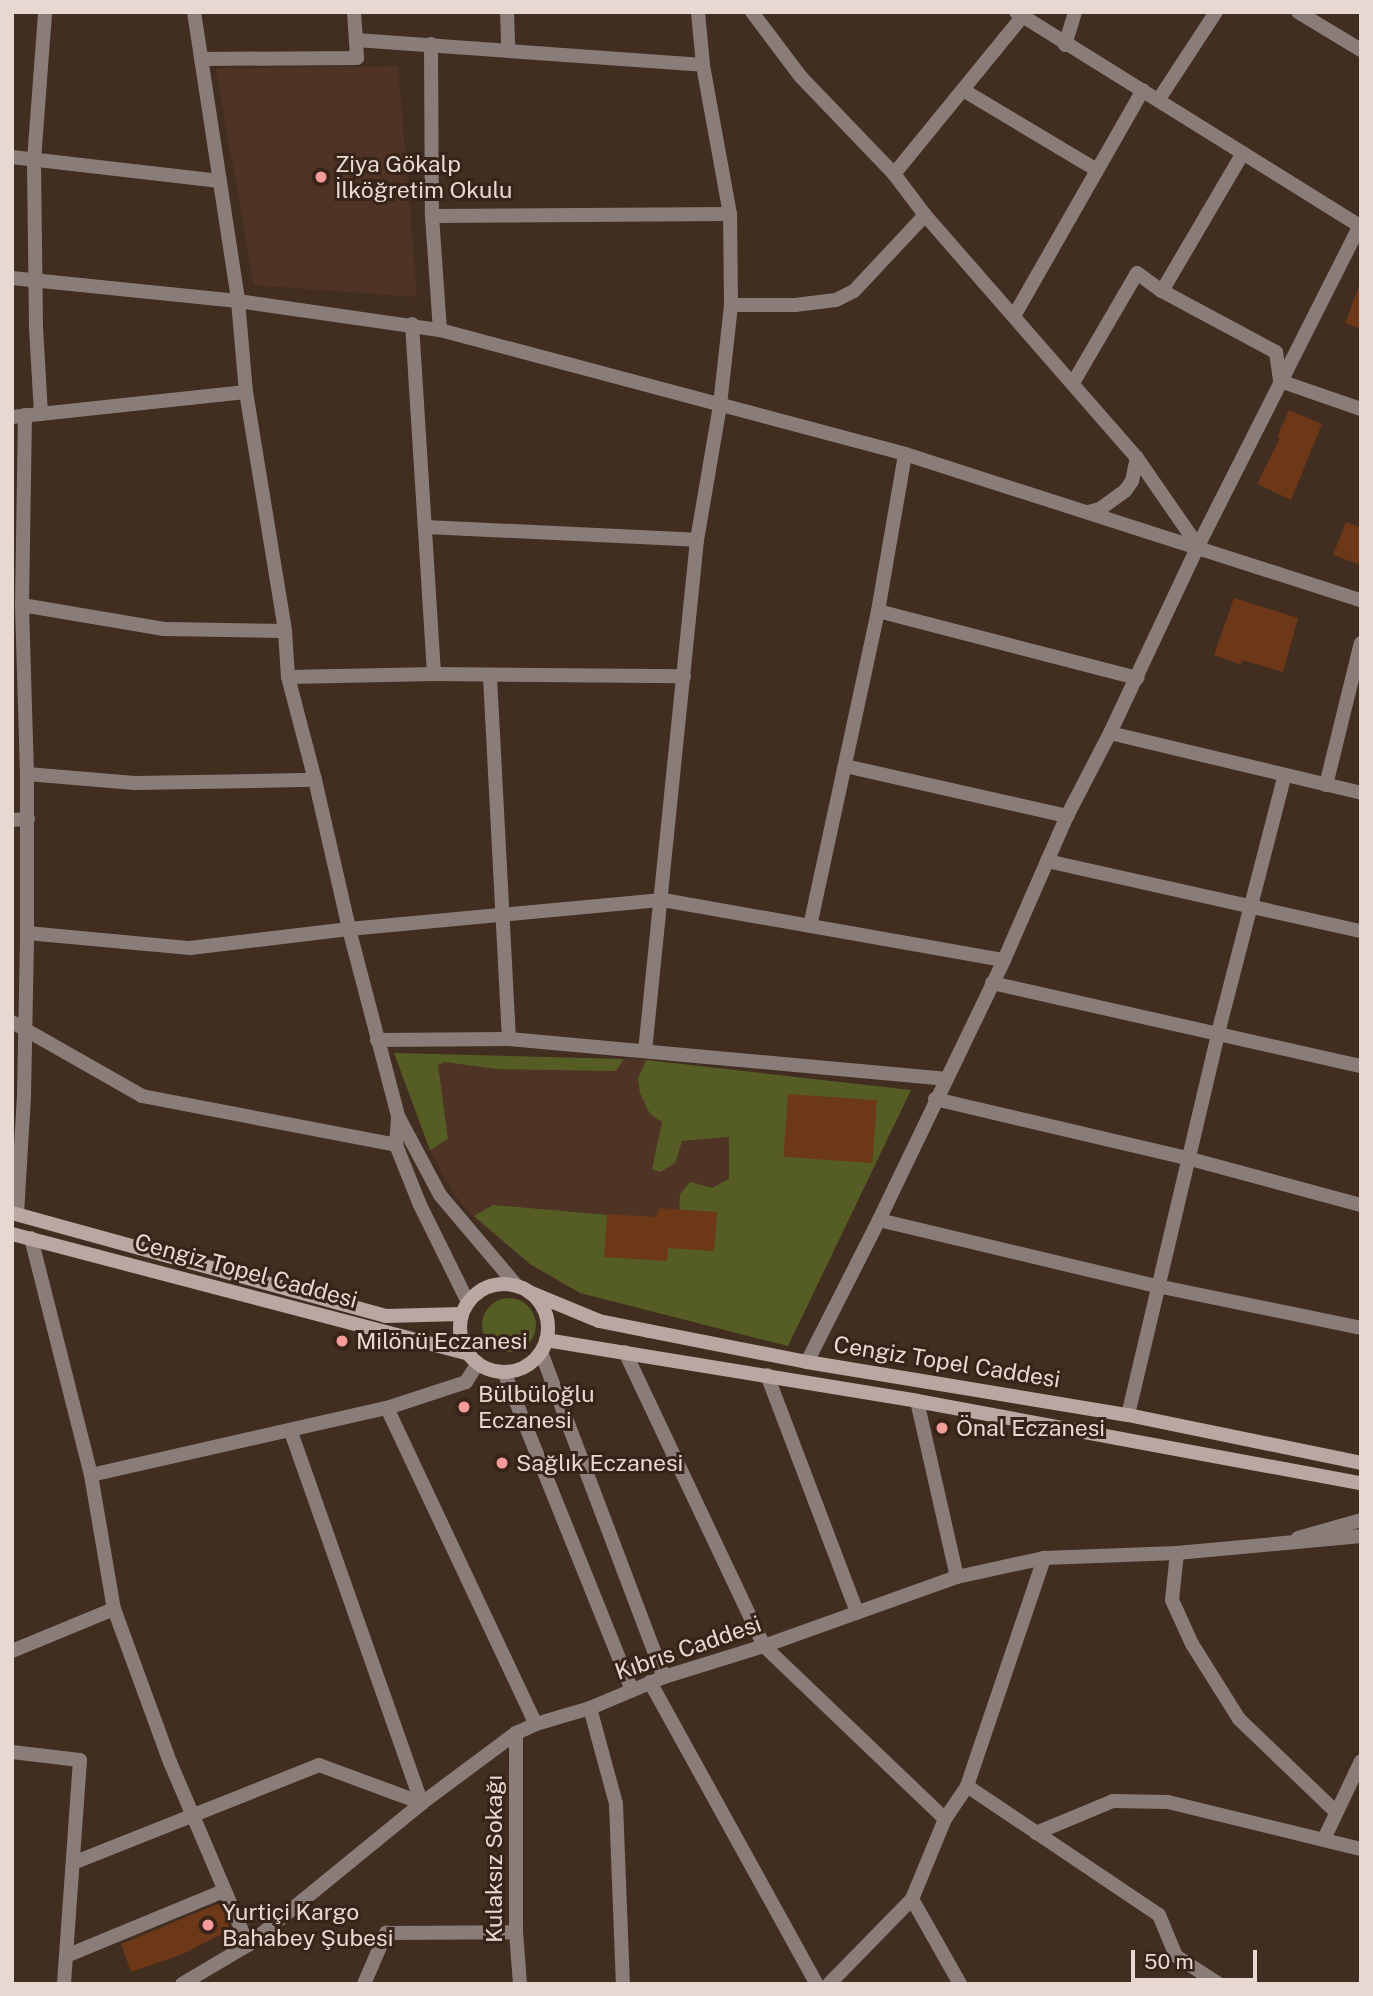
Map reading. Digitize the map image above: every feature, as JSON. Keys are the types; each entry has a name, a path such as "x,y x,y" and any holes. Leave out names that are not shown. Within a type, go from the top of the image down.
{"main road":[{"name":"Cengiz Topel Caddesi","path":"14,1211 386,1316 465,1308"},
{"name":"Cengiz Topel Caddesi","path":"12,1234 473,1358"},
{"path":"490,1286 523,1289 545,1313 543,1346 518,1370 504,1372 473,1358 460,1328 465,1308 490,1286"},
{"name":"Cengiz Topel Caddesi","path":"523,1289 599,1321 807,1362 1128,1415 1361,1464"},
{"name":"Cengiz Topel Caddesi","path":"543,1346 625,1352 767,1375 1361,1483"}],"street":[{"path":"39,12 45,13 34,160 35,280 41,414"},
{"path":"194,12 218,181 239,301 246,392 285,631 288,677 377,1040 398,1116 440,1195 523,1289"},
{"path":"201,59 357,58 354,12"},
{"path":"507,12 508,50"},
{"path":"645,1051 663,900 697,540 720,405 732,305 730,214 703,65 698,12"},
{"path":"752,12 801,77 894,174 925,215 1137,458 1198,546"},
{"path":"1065,45 1075,12"},
{"path":"1159,99 1216,12"},
{"path":"1298,12 1361,50"},
{"path":"807,1362 879,1220 1004,960 1068,816 1111,733 1198,546 1361,225 1019,15 964,90 894,174"},
{"path":"356,40 703,65"},
{"path":"431,44 432,216 440,330"},
{"path":"964,90 1095,169"},
{"path":"1014,316 1095,169 1143,90"},
{"path":"1162,292 1243,153"},
{"path":"12,157 218,181"},
{"path":"432,216 730,214"},
{"path":"732,305 795,305 836,300 854,291 925,215"},
{"path":"1073,383 1137,274 1162,292 1276,352 1280,381"},
{"path":"12,278 239,301 440,330 905,454 1361,600"},
{"path":"412,324 434,674"},
{"path":"1280,381 1361,409"},
{"path":"14,1211 18,1026 27,933 27,774 19,416 246,392"},
{"path":"810,926 878,611 905,454"},
{"path":"1088,512 1107,505 1125,491 1132,481 1137,458"},
{"path":"426,527 697,540"},
{"path":"22,605 164,629 285,631"},
{"path":"878,611 1137,678"},
{"path":"1326,785 1361,643"},
{"path":"288,677 434,674 490,677 684,676"},
{"path":"490,677 509,1039"},
{"path":"1111,733 1284,777 1361,793"},
{"path":"845,766 1068,816"},
{"path":"27,774 135,783 315,780"},
{"path":"1128,1415 1217,1033 1284,777"},
{"path":"12,820 27,819"},
{"path":"1047,861 1361,930"},
{"path":"27,933 190,948 349,929 663,900 1004,960"},
{"path":"992,983 1361,1066"},
{"path":"18,1026 142,1096 396,1145"},
{"path":"377,1040 509,1039 945,1079"},
{"path":"935,1099 1187,1158 1361,1205"},
{"path":"398,1116 396,1145 465,1308"},
{"path":"879,1220 1157,1286 1361,1328"},
{"path":"31,1238 91,1475 114,1609 191,1815 248,1945"},
{"path":"543,1346 657,1679 817,1984"},
{"path":"625,1352 764,1646 945,1819"},
{"path":"91,1475 291,1432 387,1408 466,1382 473,1358"},
{"path":"504,1372 632,1690"},
{"path":"767,1375 857,1612"},
{"path":"917,1401 957,1577"},
{"path":"387,1408 536,1724"},
{"path":"291,1432 422,1803"},
{"path":"1285,1542 1361,1520"},
{"path":"1285,1542 1361,1536"},
{"name":"Kıbrıs Caddesi","path":"182,1984 248,1945 422,1803 516,1733 536,1724 590,1708 657,1679 764,1646 957,1577 1044,1558 1177,1553 1285,1542"},
{"path":"1177,1553 1172,1600 1192,1644 1239,1718 1336,1812"},
{"path":"829,1984 912,1899 945,1819 967,1786 1044,1558"},
{"path":"12,1651 114,1609"},
{"path":"590,1708 617,1804 623,1984"},
{"name":"Kulaksız Sokağı","path":"516,1733 516,1932 520,1984"},
{"path":"12,1752 80,1760 64,1984"},
{"path":"1324,1839 1361,1761"},
{"path":"73,1863 319,1765 422,1803"},
{"path":"967,1786 1159,1915 1176,1956 1219,1984"},
{"path":"1036,1833 1113,1801 1168,1802 1361,1849"},
{"path":"66,1956 224,1891"},
{"path":"912,1899 960,1984"},
{"path":"364,1984 386,1933 516,1932"}],"shaded area":[{"name":"Ziya Gökalp İlköğretim Okulu","path":"398,66 417,297 254,285 216,69"},
{"path":"394,1053 646,1060 911,1090 788,1346 580,1293 530,1264 481,1224 455,1196 430,1150"}],"green space":[{"path":"394,1053 624,1059 616,1071 497,1069 445,1062 438,1065 448,1139 430,1150"},
{"path":"646,1060 911,1090 788,1346 580,1293 530,1264 474,1216 493,1205 679,1221 680,1194 690,1182 712,1188 729,1179 729,1137 682,1141 675,1163 660,1172 652,1169 662,1122 650,1114 640,1093 638,1079"},
{"path":"509,1298 528,1306 536,1325 528,1344 509,1352 490,1344 482,1325 490,1306"}],"building":[{"path":"1361,286 1361,329 1345,323"},
{"path":"1289,410 1322,424 1291,500 1257,484 1280,438 1277,437"},
{"path":"1346,522 1361,527 1361,565 1333,555"},
{"path":"1234,598 1298,618 1283,672 1242,660 1241,665 1214,655"},
{"path":"788,1094 877,1100 872,1163 784,1157"},
{"path":"659,1208 717,1212 714,1251 668,1248 667,1261 604,1257 607,1214 656,1217"},
{"path":"220,1903 230,1930 183,1954 131,1972 121,1944"}],"place":[{"name":"Ziya Gökalp İlköğretim Okulu","path":"321,177"},
{"name":"Milönü Eczanesi","path":"342,1341"},
{"name":"Bülbüloğlu Eczanesi","path":"464,1407"},
{"name":"Önal Eczanesi","path":"942,1428"},
{"name":"Sağlık Eczanesi","path":"502,1463"},
{"name":"Yurtiçi Kargo Bahabey Şubesi","path":"208,1925"}]}
